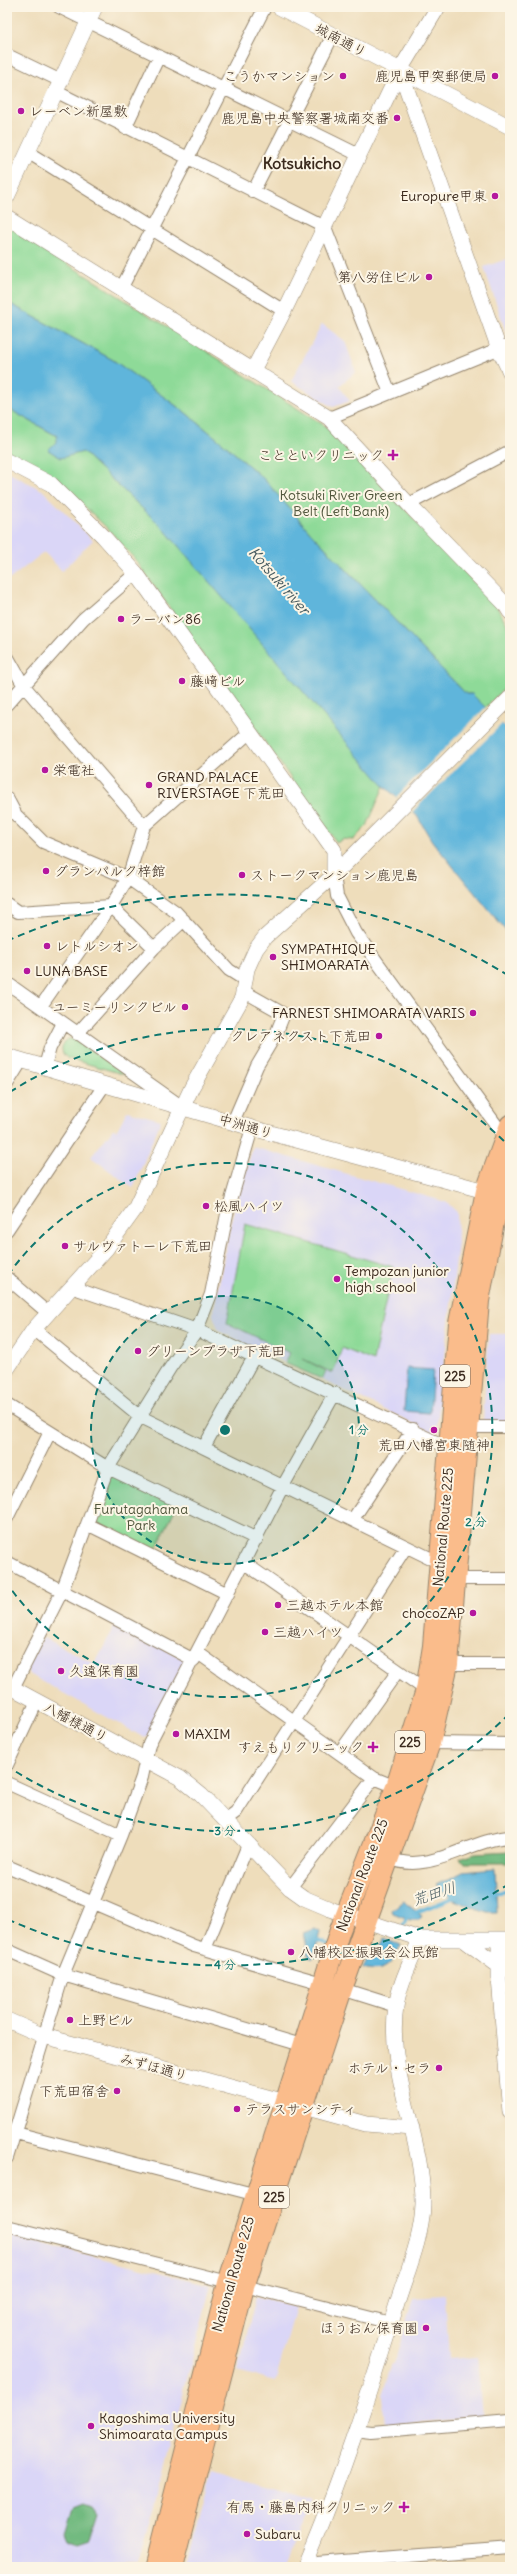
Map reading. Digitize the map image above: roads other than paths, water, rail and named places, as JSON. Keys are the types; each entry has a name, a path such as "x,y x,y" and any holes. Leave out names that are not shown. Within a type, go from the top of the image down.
{"highway":[{"name":"225","path":"499,1195 507,1131"},
{"name":"225","path":"499,1195 510,1169"},
{"name":"National Route 225","path":"172,2567 257,2195 295,2105 343,1984 369,1926 389,1858 430,1743 448,1664 457,1579 479,1301 499,1195"},
{"name":"National Route 225","path":"156,2567 236,2285 295,2105 305,2046 324,1980 344,1922 396,1788 426,1690 434,1646 460,1323 499,1195"}],"street":[{"path":"59,7 92,14 159,56 359,156"},
{"path":"122,289 265,7"},
{"name":"城南通り","path":"279,7 510,127"},
{"path":"253,370 284,312 400,70 438,7"},
{"path":"7,197 29,153 92,14"},
{"path":"253,192 291,122 333,35"},
{"path":"7,55 125,128 325,227 390,393"},
{"path":"125,128 159,56"},
{"path":"400,70 504,346 510,372"},
{"path":"29,153 284,312"},
{"path":"7,217 329,418 409,504 508,605"},
{"path":"329,418 504,346"},
{"path":"409,504 510,451"},
{"path":"7,461 51,484 103,536 136,573 334,850 334,875 337,896 356,934 507,1131"},
{"path":"7,704 83,618 136,573"},
{"path":"7,656 24,686 144,826"},
{"path":"7,1369 34,1328 106,1249 135,1209 182,1107 242,998 244,986 256,949 265,937 334,875 374,833 510,698"},
{"path":"41,1006 112,906 128,878 144,826 249,733"},
{"path":"7,798 16,815 43,842 128,878 184,920 244,986 284,1014 276,1034 257,1066 233,1122"},
{"path":"7,904 18,912 112,906 154,948"},
{"path":"77,1034 154,948 184,920"},
{"path":"7,983 182,1107"},
{"path":"45,1066 50,1048 63,1023"},
{"name":"中洲通り","path":"7,1056 252,1128 499,1195"},
{"path":"7,1084 22,1060"},
{"path":"7,1230 105,1084"},
{"path":"10,1686 62,1591 108,1468 170,1368 197,1330 211,1294 227,1214 252,1128"},
{"path":"7,1278 48,1313"},
{"path":"71,1287 197,1330 413,1429 450,1448"},
{"path":"34,1328 141,1417 353,1519 440,1563 457,1579 510,1579"},
{"path":"204,1447 254,1357"},
{"path":"7,2158 11,2131 44,2036 63,1975 92,1903 122,1835 142,1777 152,1738 196,1656 243,1562 257,1539 283,1486 335,1393"},
{"path":"7,1404 108,1468 257,1539"},
{"path":"469,1427 510,1427"},
{"path":"353,1519 413,1429"},
{"path":"7,1518 50,1432"},
{"path":"87,1524 228,1594"},
{"path":"225,1820 236,1812 406,1547"},
{"path":"7,1562 62,1591 196,1656 295,1721 374,1778 396,1788"},
{"path":"243,1562 426,1690"},
{"path":"448,1664 510,1664"},
{"path":"340,1752 398,1671"},
{"name":"八幡様通り","path":"10,1686 146,1758 180,1778 201,1795 290,1888"},
{"path":"7,1765 37,1701"},
{"path":"430,1743 510,1744"},
{"path":"374,1778 290,1888 344,1922 369,1926 420,1939 506,1938 504,1968 510,2112"},
{"path":"7,1783 122,1835"},
{"path":"389,1858 400,1863 422,1863 493,1838 510,1837"},
{"path":"205,1949 248,1845"},
{"path":"7,1866 92,1903 205,1949 324,1980"},
{"path":"420,1939 396,2006 395,2030 399,2065 418,2155 423,2206 416,2244 355,2430 304,2565 510,2548"},
{"path":"463,1939 504,1968"},
{"path":"7,1950 63,1975 305,2046"},
{"path":"343,1984 396,2006"},
{"name":"みずほ通り","path":"7,2020 44,2036 366,2124 412,2128"},
{"path":"11,2131 257,2195"},
{"path":"7,2226 391,2324"},
{"path":"355,2430 372,2432 510,2420"}],"water":[{"name":"Kotsuki river","path":"7,302 113,360 186,413 225,445 264,479 310,532 466,694 472,694 510,732 510,936 432,841 417,816 384,786 163,528 83,452 61,458 48,450 56,442 57,436 7,408"},
{"path":"407,1368 433,1370 430,1413 404,1411"},
{"path":"495,1869 497,1912 487,1912 454,1900 436,1885 463,1872"},
{"path":"403,1901 422,1916 419,1920 411,1920 393,1913 392,1910"},
{"path":"315,1929 320,1932 313,1959 309,1957 304,1933"},
{"path":"384,1939 400,1945 391,1962 387,1966 377,1970 363,1968 370,1951 376,1952"}],"waterway":[{"name":"荒田川","path":"493,1893 510,1891"},
{"name":"荒田川","path":"414,1913 455,1897"},
{"name":"荒田川","path":"401,1929 408,1915"},
{"name":"荒田川","path":"314,1939 329,1945"}],"place":[{"name":"こうかマンション","path":"343,76"},
{"name":"鹿児島甲突郵便局","path":"495,76"},
{"name":"レーベン新屋敷","path":"21,111"},
{"name":"鹿児島中央警察署城南交番","path":"397,118"},
{"name":"Europure甲東","path":"495,196"},
{"name":"第八労住ビル","path":"429,277"},
{"name":"ことといクリニック","path":"393,455"},
{"name":"ラーバン86","path":"121,619"},
{"name":"藤﨑ビル","path":"182,681"},
{"name":"栄電社","path":"45,770"},
{"name":"GRAND PALACE RIVERSTAGE 下荒田","path":"149,785"},
{"name":"グランパルク梓館","path":"46,871"},
{"name":"ストークマンション鹿児島","path":"242,875"},
{"name":"レトルシオン","path":"47,946"},
{"name":"SYMPATHIQUE SHIMOARATA","path":"273,957"},
{"name":"LUNA BASE","path":"27,971"},
{"name":"ユーミーリンクビル","path":"185,1007"},
{"name":"FARNEST SHIMOARATA VARIS","path":"473,1013"},
{"name":"クレアネクスト下荒田","path":"379,1036"},
{"name":"松風ハイツ","path":"206,1206"},
{"name":"サルヴァトーレ下荒田","path":"65,1246"},
{"name":"Tempozan junior high school","path":"337,1279"},
{"name":"グリーンプラザ下荒田","path":"138,1351"},
{"name":"荒田八幡宮東随神","path":"434,1430"},
{"name":"三越ホテル本館","path":"278,1605"},
{"name":"chocoZAP","path":"473,1613"},
{"name":"三越ハイツ","path":"265,1632"},
{"name":"久遠保育園","path":"61,1671"},
{"name":"MAXIM","path":"176,1734"},
{"name":"すえもりクリニック","path":"373,1747"},
{"name":"八幡校区振興会公民館","path":"291,1952"},
{"name":"上野ビル","path":"70,2020"},
{"name":"ホテル・セラ","path":"439,2068"},
{"name":"下荒田宿舍","path":"117,2091"},
{"name":"テラスサンシティ","path":"237,2109"},
{"name":"ほうおん保育園","path":"426,2328"},
{"name":"Kagoshima University Shimoarata Campus","path":"91,2426"},
{"name":"有馬・藤島内科クリニック","path":"404,2507"},
{"name":"Subaru","path":"247,2534"}],"district":[{"name":"Kotsukicho","path":"302,163"}],"park label":[{"name":"Kotsuki River Green Belt (Left Bank)","path":"341,504"},
{"name":"Furutagahama Park","path":"141,1518"}]}
